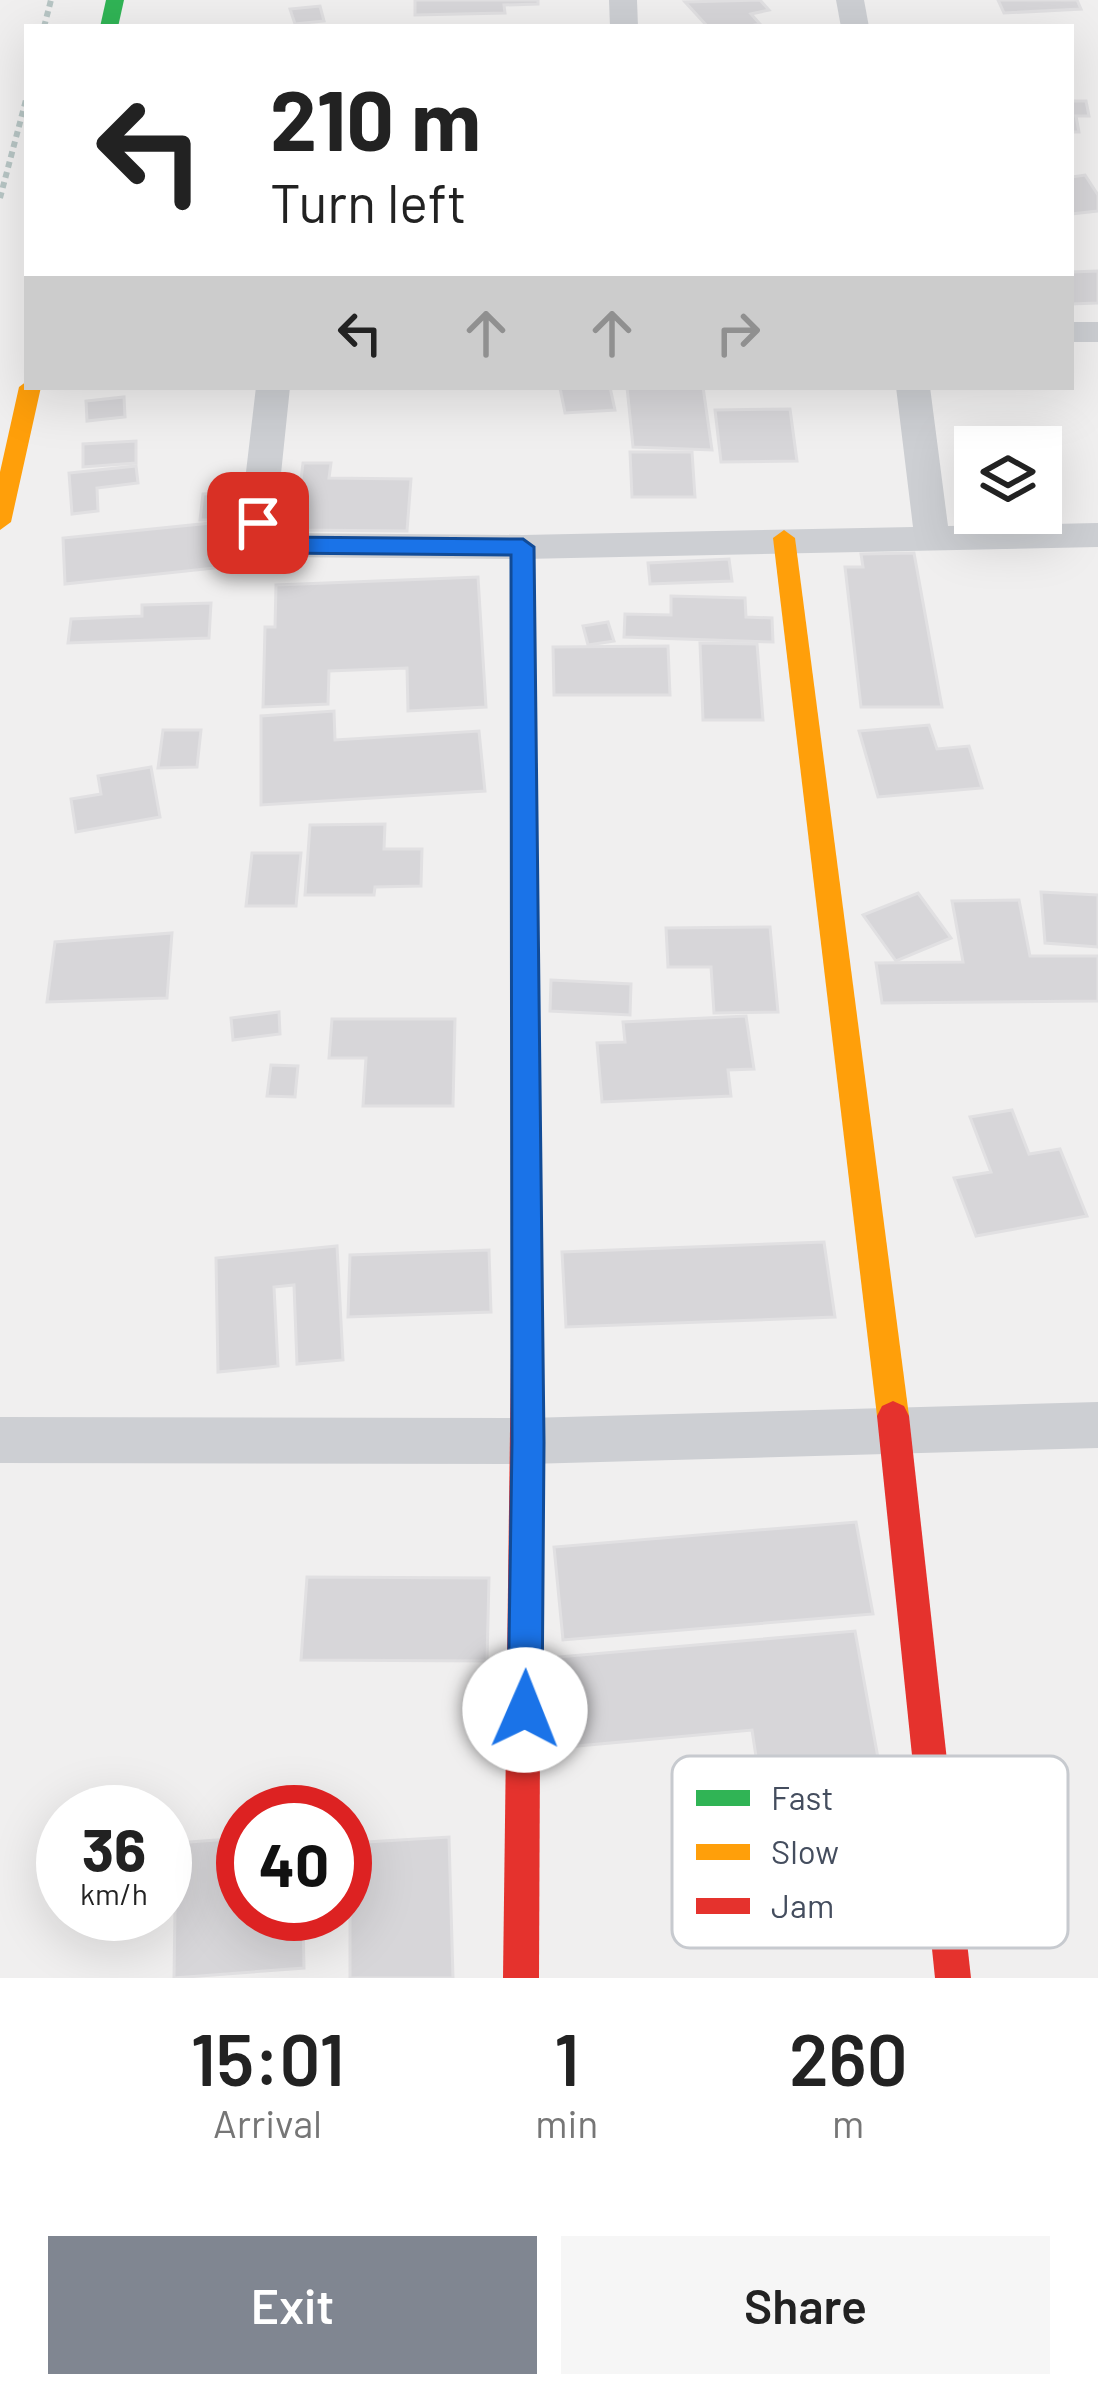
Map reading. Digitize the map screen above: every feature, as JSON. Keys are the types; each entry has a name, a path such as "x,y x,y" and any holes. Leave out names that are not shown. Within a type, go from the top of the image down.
{"street":[{"path":"0,522 29,390"},
{"path":"273,390 258,523 274,545 523,547 1098,535"},
{"path":"913,390 932,537"},
{"path":"784,538 895,1428 930,1756"},
{"path":"521,1978 528,1442 523,547"},
{"path":"0,1440 528,1442 1098,1425"},
{"path":"950,1948 953,1978"}],"path":[{"path":"0,198 24,106"}],"building":[{"path":"415,0 538,0 538,4 504,5 505,13 415,15"},
{"path":"760,0 769,10 751,14 760,24 705,24 685,2"},
{"path":"998,0 1077,0 1081,9 1004,13"},
{"path":"320,6 324,21 295,24 290,9"},
{"path":"1074,101 1086,101 1089,116 1076,116 1079,132 1074,132"},
{"path":"1085,175 1098,195 1098,211 1074,214 1074,177"},
{"path":"1098,271 1098,303 1074,304 1074,272"},
{"path":"560,390 611,390 615,410 565,413"},
{"path":"627,390 703,390 712,450 633,447"},
{"path":"124,397 125,417 87,421 86,401"},
{"path":"790,409 797,461 721,462 715,410"},
{"path":"136,441 136,463 83,467 83,444"},
{"path":"630,452 692,452 695,497 632,497"},
{"path":"303,463 331,463 329,478 411,479 407,531 295,530"},
{"path":"136,466 138,483 97,488 98,511 72,514 69,473"},
{"path":"230,493 227,520 200,520 203,494"},
{"path":"221,522 224,567 65,584 63,538"},
{"path":"914,553 942,707 861,707 845,567 863,567 861,554"},
{"path":"729,559 732,581 650,584 648,563"},
{"path":"478,577 486,707 408,711 407,668 329,671 328,704 263,707 265,627 275,627 276,585"},
{"path":"671,596 745,598 746,617 772,618 773,642 624,637 625,614 671,615"},
{"path":"211,603 209,638 68,643 71,619 142,616 142,605"},
{"path":"608,622 614,641 588,645 583,626"},
{"path":"700,643 757,644 763,720 703,720"},
{"path":"668,646 670,695 554,695 553,647"},
{"path":"334,711 335,740 479,731 485,791 261,805 261,716"},
{"path":"929,725 937,749 969,746 982,788 878,797 859,731"},
{"path":"163,730 201,730 197,767 158,768"},
{"path":"151,767 160,817 76,832 71,799 101,794 98,776"},
{"path":"385,824 384,849 422,849 421,886 375,887 374,895 305,895 310,825"},
{"path":"252,853 301,853 296,906 246,906"},
{"path":"1041,892 1098,895 1098,947 1045,943"},
{"path":"918,893 951,938 896,961 863,915"},
{"path":"1019,900 1030,956 1098,956 1098,1001 882,1003 876,963 963,962 952,901"},
{"path":"770,927 778,1012 714,1013 711,967 668,967 666,928"},
{"path":"172,933 167,998 47,1002 55,942"},
{"path":"551,980 631,984 630,1015 550,1011"},
{"path":"279,1012 280,1034 233,1040 231,1018"},
{"path":"746,1016 754,1069 728,1070 731,1096 602,1102 597,1043 625,1042 623,1022"},
{"path":"332,1019 455,1019 453,1106 363,1106 366,1058 329,1058"},
{"path":"271,1065 298,1066 295,1097 267,1096"},
{"path":"1012,1110 1029,1154 1060,1149 1087,1216 976,1236 954,1178 991,1172 970,1117"},
{"path":"824,1242 835,1317 566,1327 562,1252"},
{"path":"337,1246 343,1360 297,1364 294,1285 274,1287 278,1366 218,1372 216,1258"},
{"path":"489,1250 491,1312 348,1317 350,1255"},
{"path":"856,1522 873,1614 563,1640 554,1547"},
{"path":"307,1577 489,1578 487,1661 301,1660"},
{"path":"855,1631 878,1756 756,1756 752,1730 555,1748 546,1658"},
{"path":"449,1837 453,1978 350,1978 350,1941 372,1941 372,1842"},
{"path":"216,1840 216,1941 304,1941 304,1968 174,1978 175,1941 192,1941 192,1842"}],"traffic: fast":[{"path":"110,24 115,0"},
{"path":"523,547 527,1274"}],"traffic: slow":[{"path":"0,522 29,390"},
{"path":"784,538 893,1416"}],"traffic: jam":[{"path":"521,1978 527,1274"},
{"path":"893,1416 929,1756"},
{"path":"950,1948 953,1978"}],"route":[{"path":"258,523 274,545 523,547 525,1710"}]}
